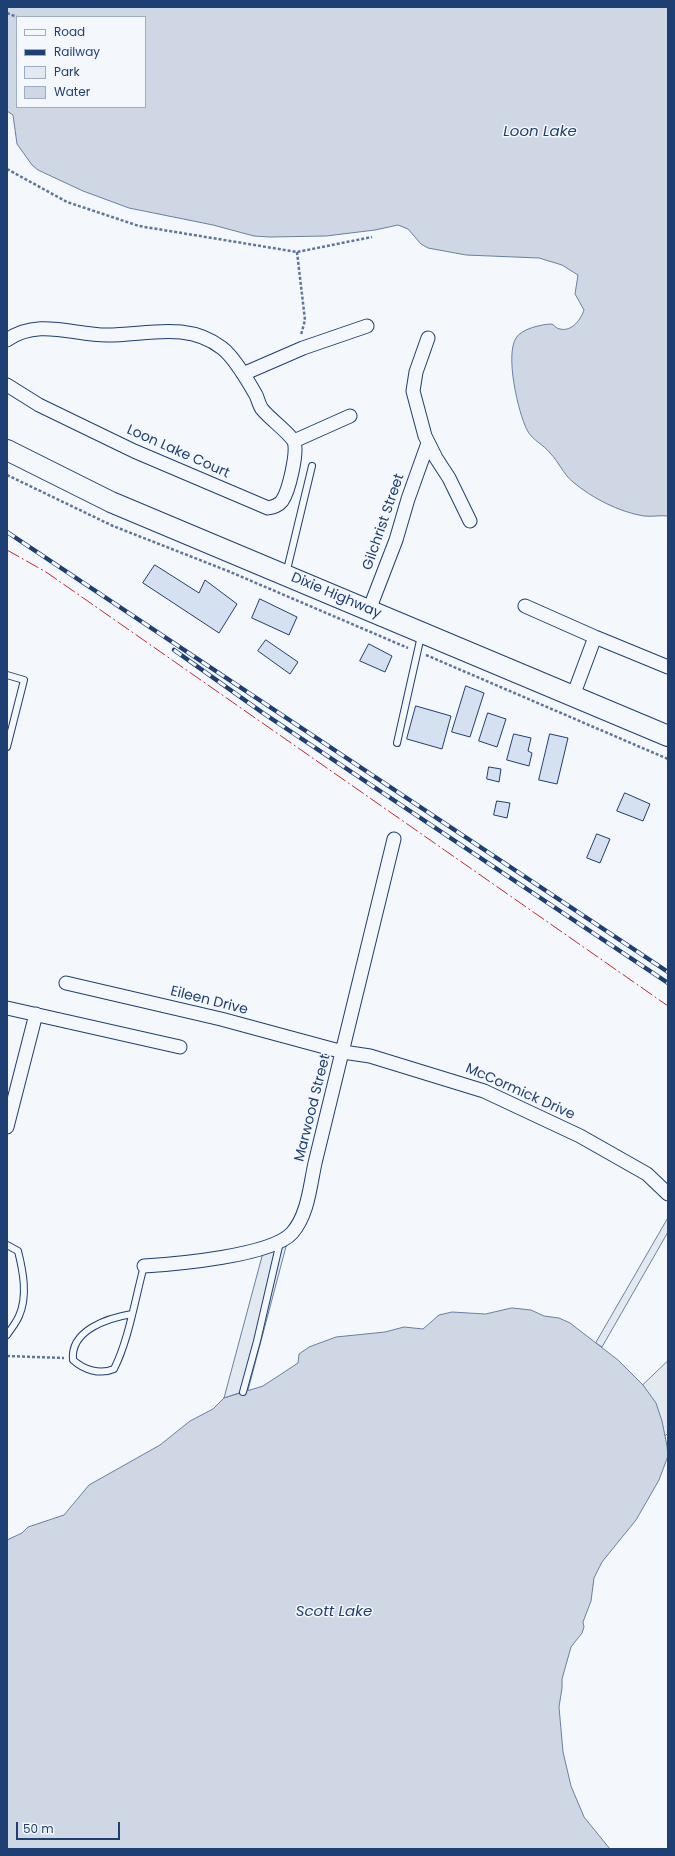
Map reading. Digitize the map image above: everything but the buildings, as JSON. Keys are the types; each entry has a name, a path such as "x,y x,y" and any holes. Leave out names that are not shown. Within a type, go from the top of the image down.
{"main road":[{"name":"Dixie Highway","path":"7,450 112,502 668,736"}],"street":[{"path":"243,374 297,351 367,326"},
{"path":"7,340 29,330 49,328 83,334 108,335 157,330 177,331 199,336 222,348 243,374 256,395 261,408 285,429 294,441 350,416"},
{"path":"428,338 416,372 413,391 428,443 449,478 470,521"},
{"name":"Loon Lake Court","path":"7,385 39,404 134,451 268,508 281,502 285,495 294,463 296,445 294,441"},
{"name":"Gilchrist Street","path":"369,610 396,540 408,499 428,443"},
{"path":"525,606 668,667"},
{"path":"573,696 595,637"},
{"name":"Marwood Street","path":"144,1266 186,1263 253,1250 280,1240 292,1233 300,1220 307,1202 394,839"},
{"name":"Eileen Drive","path":"66,983 220,1019 344,1052"},
{"path":"7,1008 180,1047"},
{"path":"7,1127 36,1014"},
{"name":"McCormick Drive","path":"344,1052 370,1056 484,1091 580,1136 647,1174 668,1194"}],"lane":[{"path":"285,575 312,466"},
{"path":"397,743 422,632"},
{"path":"7,675 24,680 7,747"},
{"path":"243,1392 257,1341 280,1240"},
{"path":"7,1245 18,1251 23,1269 24,1291 19,1316 7,1335"},
{"path":"132,1314 119,1316 86,1330 79,1339 72,1354 73,1360 80,1366 101,1372 114,1369 120,1357 132,1314 144,1266"}],"path":[{"path":"7,169 67,202 139,226 297,252 372,237"},
{"path":"297,252 305,320 297,351"},
{"path":"7,474 114,526 228,571 668,759"},
{"path":"7,1356 61,1358 73,1360"}],"green space":[{"path":"668,1218 668,1232 602,1347 596,1343"},
{"path":"288,1239 248,1390 224,1398 264,1249"},
{"path":"668,1361 668,1433 665,1436 643,1385"}],"water":[{"name":"Loon Lake","path":"7,7 668,7 668,516 647,516 635,514 606,504 589,494 570,479 547,450 532,437 523,422 512,370 513,346 516,338 522,332 543,325 552,324 559,329 568,329 572,327 581,317 584,310 575,294 578,275 562,265 539,258 466,255 428,248 421,244 408,229 398,225 375,230 326,236 254,236 213,225 129,208 83,191 38,170 32,165 17,144 13,115 7,111"},
{"name":"Scott Lake","path":"512,1308 531,1310 544,1316 559,1318 570,1323 618,1360 643,1385 656,1403 662,1421 667,1446 668,1456 659,1480 636,1520 602,1562 594,1578 591,1601 583,1622 584,1627 582,1633 571,1647 562,1679 559,1707 563,1752 571,1786 584,1817 610,1849 7,1849 7,1540 22,1533 28,1527 64,1515 89,1485 160,1445 190,1421 213,1409 224,1398 263,1386 298,1363 299,1354 309,1347 336,1337 385,1332 404,1327 423,1329 439,1315 452,1312 485,1314"}],"railway":[{"path":"7,532 668,972"},
{"path":"174,650 263,713 668,983"}],"power":[{"path":"7,550 46,572 668,1006"}]}
